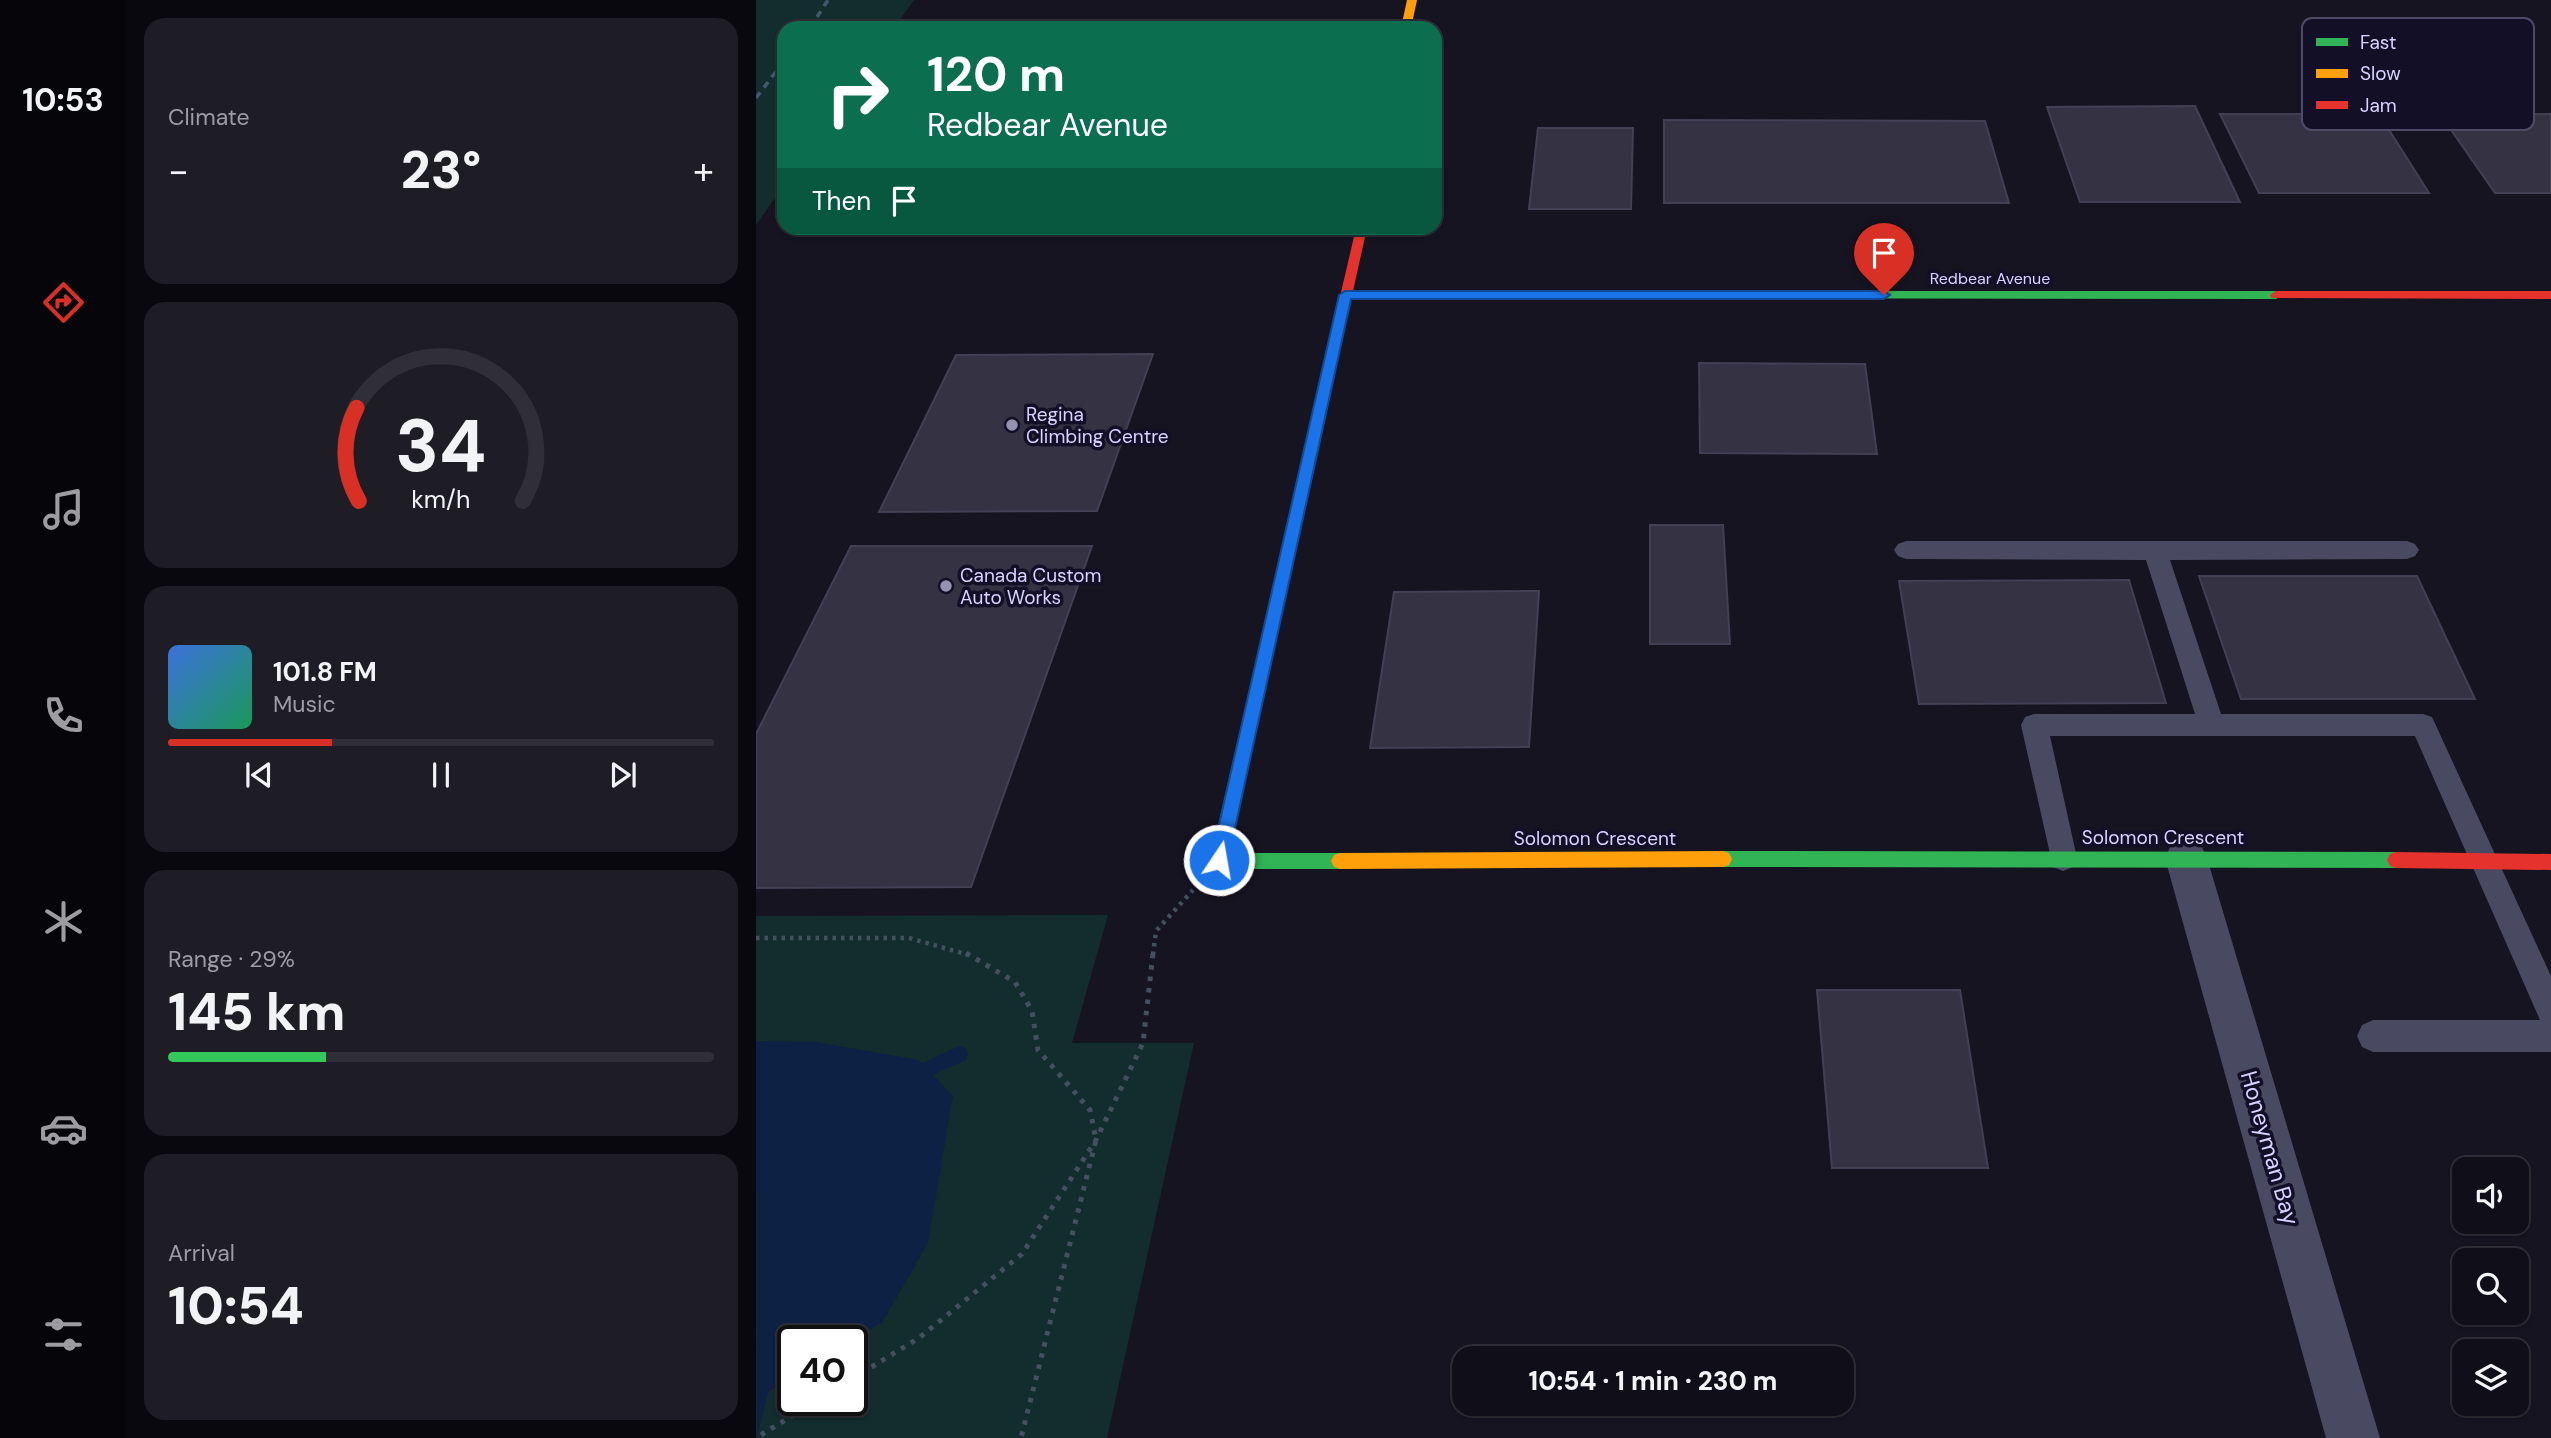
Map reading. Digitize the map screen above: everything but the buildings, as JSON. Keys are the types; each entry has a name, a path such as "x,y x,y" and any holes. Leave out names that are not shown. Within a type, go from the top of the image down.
{"street":[{"path":"1408,21 1412,0"},
{"path":"1219,860 1359,235"},
{"name":"Redbear Avenue","path":"1345,295 2551,295"},
{"name":"Solomon Crescent","path":"1219,860 2186,858 2551,862"},
{"name":"Honeyman Bay","path":"2186,858 2353,1438"}],"lane":[{"path":"1906,550 2407,550"},
{"path":"2155,551 2212,725"},
{"path":"2063,858 2034,725 2423,725 2551,1010"},
{"path":"2373,1035 2551,1035"}],"path":[{"path":"868,1369 919,1338 1023,1254 1096,1140 1143,1043 1148,1020 1156,931 1219,860"},
{"path":"756,938 909,938 964,952 1015,982 1032,1012 1038,1049 1090,1110 1096,1140 1021,1438"},
{"path":"761,1435 792,1416"}],"green space":[{"path":"756,0 914,0 899,21 777,21 777,195 756,225"},
{"path":"1108,915 1072,1043 1194,1043 1107,1438 756,1438 756,916"}],"water":[{"path":"756,1041 816,1042 919,1060 953,1096 928,1243 882,1323 868,1330 868,1325 777,1325 777,1386 768,1392 757,1438"}],"waterway":[{"path":"911,1077 960,1054"}],"railway":[{"path":"814,21 828,0"},
{"path":"756,98 777,70"}],"traffic: fast":[{"path":"1557,295 2276,295"},
{"path":"1315,434 1219,861 1340,861"},
{"path":"1723,859 2396,860"}],"traffic: slow":[{"path":"1408,21 1412,0"},
{"path":"1340,861 1723,859"}],"traffic: jam":[{"path":"1315,434 1359,235"},
{"path":"1345,295 1557,295"},
{"path":"2276,295 2551,295"},
{"path":"2396,860 2551,862"}],"place":[{"name":"Regina Climbing Centre","path":"1012,425"},
{"name":"Canada Custom Auto Works","path":"946,586"}],"route":[{"path":"1219,860 1345,295 1884,295"}]}
